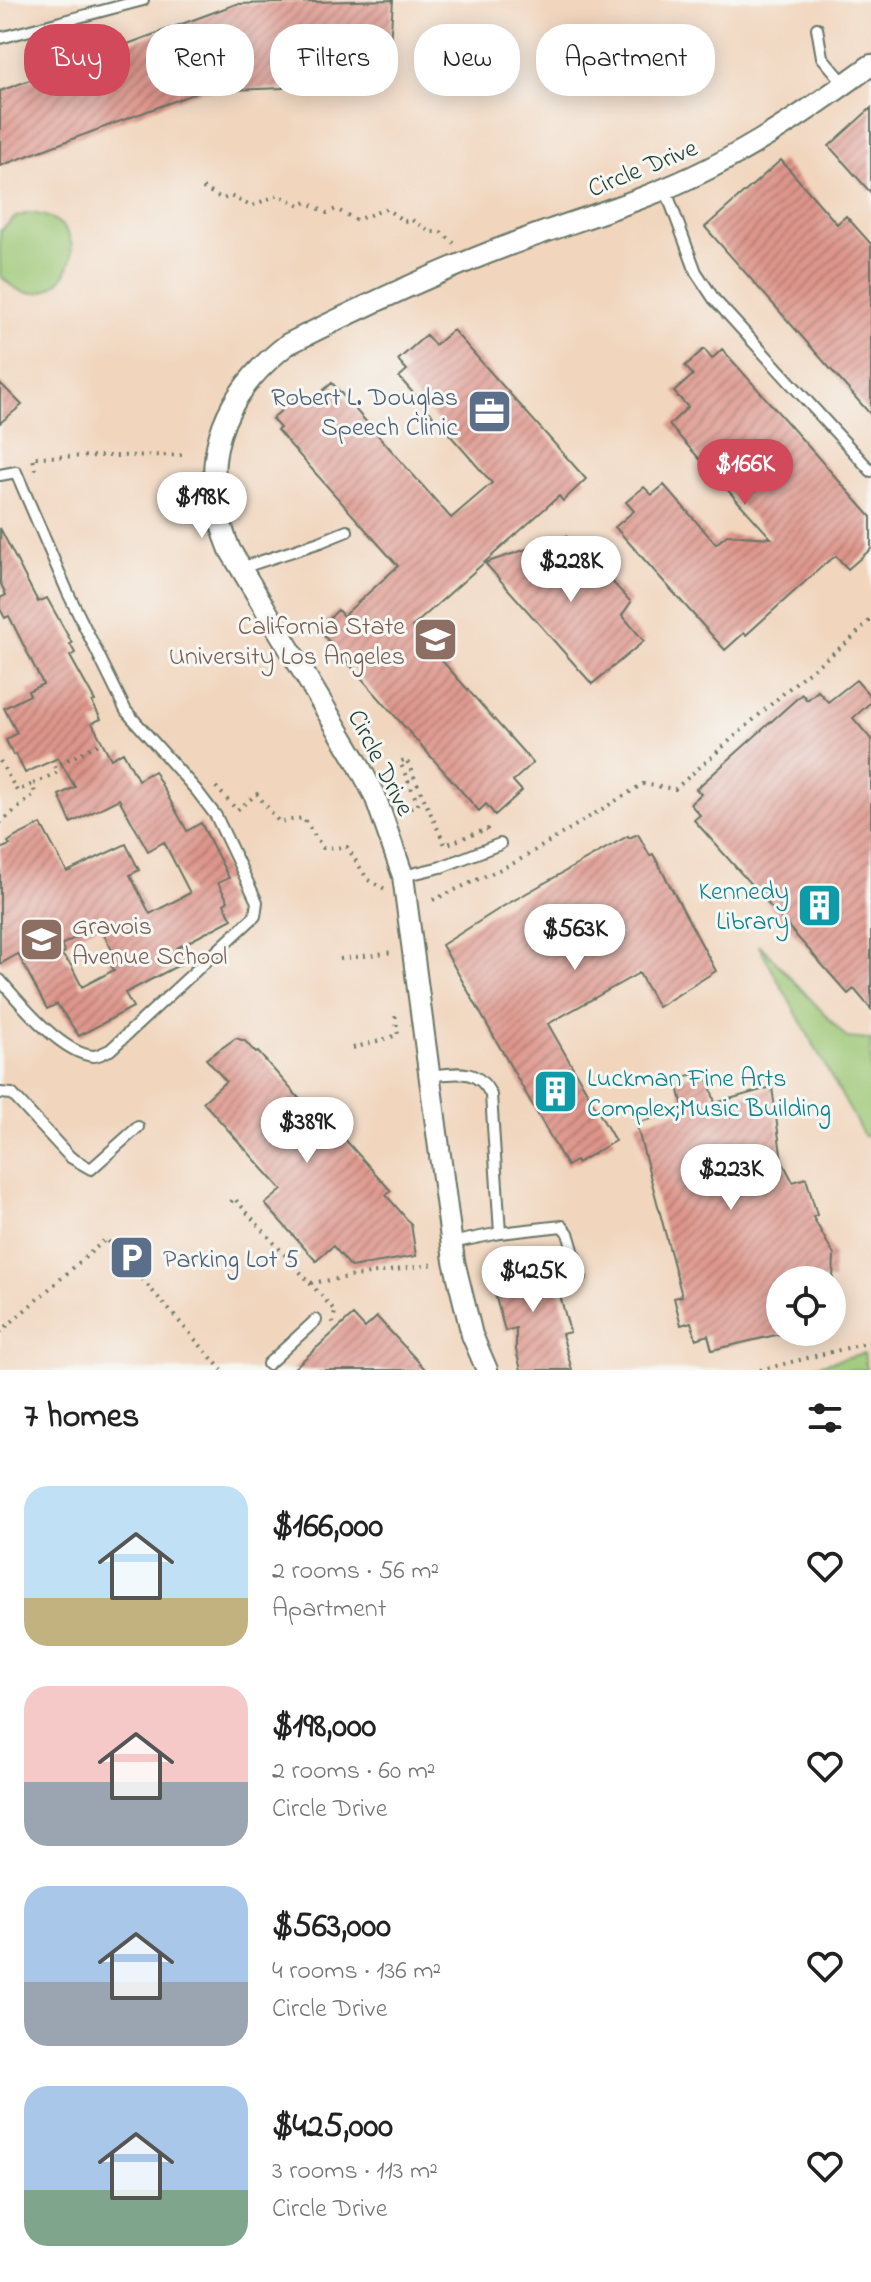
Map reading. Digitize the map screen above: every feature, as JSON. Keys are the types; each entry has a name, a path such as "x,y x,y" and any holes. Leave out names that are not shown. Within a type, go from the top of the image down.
{"street":[{"name":"Circle Drive","path":"487,1370 472,1335 460,1294 451,1243 403,876 375,796 241,568 218,521 213,488 214,462 221,430 232,403 246,382 265,361 288,344 466,262 665,188 750,147 871,65"}],"lane":[{"path":"0,38 143,0"},
{"path":"817,28 822,57 845,84"},
{"path":"665,188 696,272 714,299 871,471"},
{"path":"0,475 16,472 68,593 126,711 216,816 257,902 255,916 110,1050 96,1056 76,1052 51,1033 0,980"},
{"path":"241,568 347,531"},
{"path":"403,876 441,867 500,844"},
{"path":"429,1076 454,1073 476,1076 485,1083 491,1095 500,1233"},
{"path":"0,1093 12,1094 70,1157 91,1169 138,1127"},
{"path":"451,1243 500,1233 562,1226 568,1233 581,1277"},
{"path":"268,1364 316,1320"}],"path":[{"path":"203,188 223,199 230,196 251,206 278,195 300,205 307,202 327,213 336,209 356,220 386,209 430,232 441,232 461,249"},
{"path":"35,470 33,457 185,455"},
{"path":"433,900 516,862 643,784 675,789 871,619"},
{"path":"0,761 17,791 58,772 55,766 101,743"},
{"path":"403,811 418,804 400,762 406,759 445,845 487,829 516,862"},
{"path":"0,823 35,794 33,784"},
{"path":"216,787 237,810 257,794 279,822 303,818 323,848 347,847 368,880 387,891"},
{"path":"340,959 394,952"},
{"path":"353,1048 398,1035 395,1013"},
{"path":"231,1202 234,1198 310,1283 441,1262"},
{"path":"0,1332 106,1239 222,1370"},
{"path":"142,1279 149,1272"},
{"path":"760,1370 871,1342"},
{"path":"789,1362 791,1370"}],"shaded area":[{"name":"California State University Los Angeles","path":"0,0 871,0 871,1370 0,1370"}],"green space":[{"path":"29,213 54,220 68,234 72,252 67,270 56,284 40,292 21,290 0,275 0,231 16,217"},
{"path":"760,945 847,1038 871,1040 871,1138 864,1136"},
{"path":"864,1353 867,1370 811,1370 810,1367"}],"building":[{"path":"393,0 391,24 270,24 270,88 254,89 254,24 182,24 236,4"},
{"path":"146,37 146,96 188,96 0,166 0,91 24,82 24,96 130,96 130,43"},
{"path":"871,108 871,193 829,146"},
{"path":"781,160 837,224 846,216 871,244 871,415 705,227"},
{"path":"453,330 586,479 563,501 559,496 412,627 533,763 513,781 522,791 495,815 486,804 479,811 318,629 338,610 343,616 398,566 277,430 280,428 272,419 302,391 311,401 332,383 451,518 492,483 399,377 407,370 398,360 426,335 435,345"},
{"path":"704,349 712,359 722,349 871,517 871,549 848,569 836,556 725,650 615,527 634,511 626,502 644,487 652,495 664,485 716,544 727,535 771,538 669,425 688,407 674,392 693,375 685,366"},
{"path":"0,383 22,405 0,423"},
{"path":"0,528 38,602 47,598 72,643 75,653 70,656 95,701 92,702 101,719 92,723 111,759 123,752 138,780 154,771 187,831 201,823 229,878 218,883 228,901 224,904 232,919 177,948 185,962 125,993 133,1007 79,1036 57,1004 47,1009 18,954 0,964 0,849 10,845 8,842 15,837 41,824 67,872 126,844 139,870 130,875 150,914 190,893 164,842 148,851 119,799 71,823 59,795 75,787 58,758 25,773 16,754 13,755 6,740 17,733 4,708 30,695 28,691 43,684 9,616 5,618 0,609 0,598 6,595 0,582","holes":["99,925 115,956 108,960 114,970 82,987 71,965 61,954 65,952 61,945"]},
{"path":"566,536 583,554 580,559 599,580 607,576 631,602 622,615 644,641 592,684 485,563"},
{"name":"Kennedy Library","path":"856,680 871,697 871,702 853,718 871,739 871,1009 854,989 848,994 694,820 700,815 690,804 701,794 696,789 802,694 807,700 818,691 828,702"},
{"path":"638,834 650,856 653,854 716,971 658,1007 639,973 548,1024 615,1141 567,1166 442,945 502,907 628,836"},
{"path":"236,1038 258,1052 336,1140 342,1136 391,1191 386,1195 411,1224 416,1256 351,1267 333,1246 316,1261 265,1204 282,1190 203,1102 226,1081 206,1059"},
{"path":"706,1071 715,1103 772,1087 782,1161 793,1182 806,1178 817,1215 813,1217 834,1255 834,1266 766,1266 766,1337 712,1350 708,1335 696,1339 691,1322 681,1325 674,1298 682,1296 636,1123 684,1110 676,1079"},
{"path":"549,1255 570,1332 562,1334 572,1370 521,1370 516,1350 516,1328 505,1331 489,1272"},
{"path":"353,1315 365,1328 377,1317 426,1370 292,1370"}],"place":[{"name":"Robert L. Douglas Speech Clinic","path":"489,411"},
{"name":"California State University Los Angeles","path":"436,640"},
{"name":"Kennedy Library","path":"820,905"},
{"name":"Gravois Avenue School","path":"41,940"},
{"name":"Luckman Fine Arts Complex;Music Building","path":"556,1092"},
{"name":"Parking Lot 5","path":"132,1258"}]}
